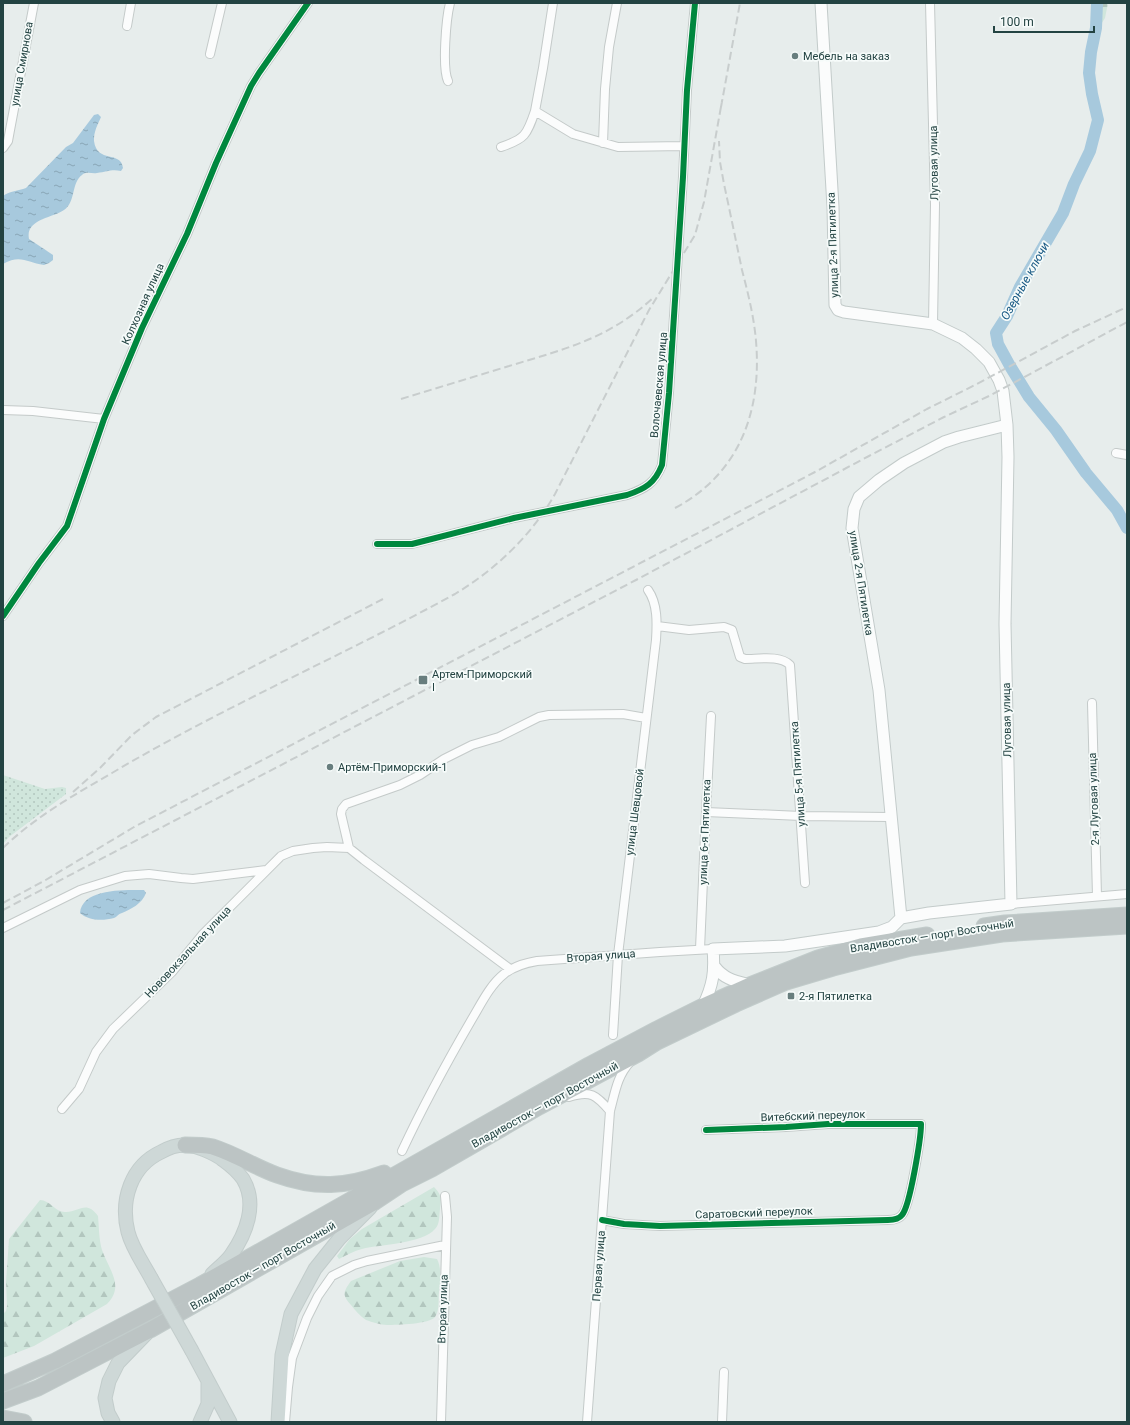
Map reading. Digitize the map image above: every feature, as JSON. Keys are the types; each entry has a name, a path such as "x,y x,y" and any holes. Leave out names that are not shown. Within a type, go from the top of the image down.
{"highway":[{"name":"Владивосток — порт Восточный","path":"3,1384 56,1361 200,1285 589,1065 702,1006 750,984 818,958 868,945 1005,923 1127,915"},
{"name":"Владивосток — порт Восточный","path":"3,1401 38,1388 150,1330 376,1202 402,1184 432,1169 539,1107 638,1054 657,1042 786,982 883,954 911,948 1002,934 1127,926"},
{"path":"185,1145 212,1147 277,1175 306,1184 328,1186 341,1184 364,1180 386,1172 408,1168"},
{"path":"3,1418 24,1422"}],"main road":[{"name":"улица 2-я Пятилетка","path":"821,3 833,208 835,305 838,310 844,312 933,324 962,338 989,362 999,380 1003,392 1007,425 944,442 904,463 879,480 859,497 854,509 853,532 879,690 890,817 901,918"},
{"name":"Луговая улица","path":"1007,425 1008,457 1005,624 1011,904"},
{"path":"901,918 929,913 1011,904"},
{"name":"Вторая улица","path":"713,949 785,946 879,932 892,927 901,918"},
{"path":"702,1006 712,986 715,967 713,949"},
{"path":"715,967 727,978 750,984"},
{"path":"200,1285 231,1256 245,1232 250,1216 248,1194 243,1179 231,1166 210,1152 185,1145 170,1148 153,1156 134,1176 128,1190 126,1202 128,1232 134,1247 230,1422"},
{"path":"278,1422 282,1355 291,1314 315,1269 339,1239 376,1202"},
{"path":"113,1422 108,1413 105,1398 109,1381 118,1363 150,1330"},
{"path":"200,1422 208,1404 208,1381"}],"street":[{"name":"улица Смирнова","path":"3,148 8,141 34,3"},
{"path":"126,26 131,3"},
{"path":"210,54 222,3"},
{"name":"Колхозная улица","path":"3,616 39,563 67,526 104,419 142,328 187,234 251,86 308,3"},
{"path":"448,81 446,72 446,26 450,3"},
{"path":"501,147 521,138 526,133 535,111 553,3"},
{"path":"603,143 605,89 609,47 617,3"},
{"name":"Волочаевская улица","path":"377,544 412,544 514,518 627,495 640,491 650,484 655,478 662,464 669,393 687,90 694,3"},
{"name":"Луговая улица","path":"930,3 935,205 933,324"},
{"path":"535,111 573,134 618,147 684,146"},
{"path":"3,410 33,411 104,419"},
{"path":"1116,453 1127,455"},
{"name":"улица Шевцовой","path":"613,1035 618,955 656,640 657,626 653,597 648,590"},
{"name":"улица 5-я Пятилетка","path":"657,626 689,630 724,627 729,628 732,630 740,657 745,659 780,660 786,661 790,665 805,883"},
{"name":"2-я Луговая улица","path":"1092,703 1097,896"},
{"path":"510,969 349,848 341,814 342,809 346,804 420,775 444,759 472,745 499,737 538,717 623,714 646,718"},
{"name":"улица 6-я Пятилетка","path":"700,949 711,716"},
{"path":"706,812 801,816 890,817"},
{"name":"Нововокзальная улица","path":"62,1109 79,1090 96,1052 113,1029 172,972 203,934 281,856 293,850 327,847 349,848"},
{"path":"3,928 80,890 125,876 149,874 193,879 266,870"},
{"path":"1011,904 1127,894"},
{"name":"Вторая улица","path":"402,1151 450,1056 496,981 510,969 520,964 537,961 713,949"},
{"name":"Первая улица","path":"587,1422 610,1111 618,1081 623,1070 638,1054"},
{"path":"539,1107 577,1094 587,1093 598,1097 610,1111"},
{"name":"Витебский переулок","path":"706,1130 828,1124 921,1124 920,1140 904,1213"},
{"name":"Вторая улица","path":"440,1422 447,1217 445,1196"},
{"name":"Саратовский переулок","path":"602,1220 624,1224 660,1226 888,1220 897,1219 904,1213"},
{"path":"285,1422 292,1358 306,1318 318,1296 332,1276 354,1264 445,1245"},
{"path":"722,1422 724,1372"}],"green space":[{"path":"1092,3 1108,3 1105,18 1100,26 1095,27 1092,22"},
{"path":"3,775 45,789 66,788 66,794 9,837 3,844"},
{"path":"434,1187 438,1192 441,1202 439,1222 437,1227 429,1234 411,1241 362,1249 339,1259 337,1256 350,1239 362,1229"},
{"path":"40,1200 47,1202 58,1210 65,1212 82,1208 90,1208 94,1211 98,1216 101,1246 114,1278 115,1291 107,1304 34,1346 3,1358 3,1314 6,1311 7,1306 6,1282 9,1239"},
{"path":"424,1257 437,1259 440,1267 438,1308 437,1314 432,1319 420,1323 379,1324 366,1320 346,1299 345,1291 351,1281 400,1261"}],"water":[{"path":"98,114 101,117 94,134 96,148 104,155 118,159 123,168 121,171 112,170 84,174 76,183 68,207 59,213 35,223 31,227 29,239 53,255 53,260 44,265 19,259 3,264 3,196 26,188 66,147 73,143 94,115"},
{"path":"144,890 146,893 139,903 114,918 96,920 88,918 80,913 82,905 95,895 104,892"}],"waterway":[{"name":"Озерные ключи","path":"1097,3 1096,28 1091,52 1089,73 1098,120 1090,151 1074,184 1063,213 1020,287 1007,316 996,333 998,344 1029,397 1056,430 1086,473 1117,510 1127,528"}],"railway":[{"path":"721,107 740,3"},
{"path":"3,848 28,826 69,798 154,749 455,594 485,574 524,538 555,494 649,310 695,235 704,202 722,101"},
{"path":"675,508 697,494 716,478 730,459 742,438 750,416 755,392 757,367 754,323 724,184 720,162 719,141"},
{"path":"401,399 549,354 585,341 619,324 653,298"},
{"path":"3,903 44,881 134,827 815,472 927,409 1075,331 1127,307"},
{"path":"3,910 636,580 869,456 944,417 989,396 1127,322"},
{"path":"73,792 100,768 132,735 156,717 383,599"}],"cycle path":[{"path":"3,616 39,563 67,526 104,419 142,328 187,234 216,163 251,86 308,3"},
{"path":"377,544 412,544 514,518 627,495 644,488 653,481 659,471 662,465 669,393 687,90 695,3"},
{"path":"602,1220 624,1224 660,1226 896,1219 902,1215 905,1209 912,1186 921,1124 828,1124 706,1130"}],"place":[{"name":"Мебель на заказ","path":"795,56"},
{"name":"Артем-Приморский I","path":"423,680"},
{"name":"Артём-Приморский-1","path":"330,767"},
{"name":"2-я Пятилетка","path":"791,996"}]}
